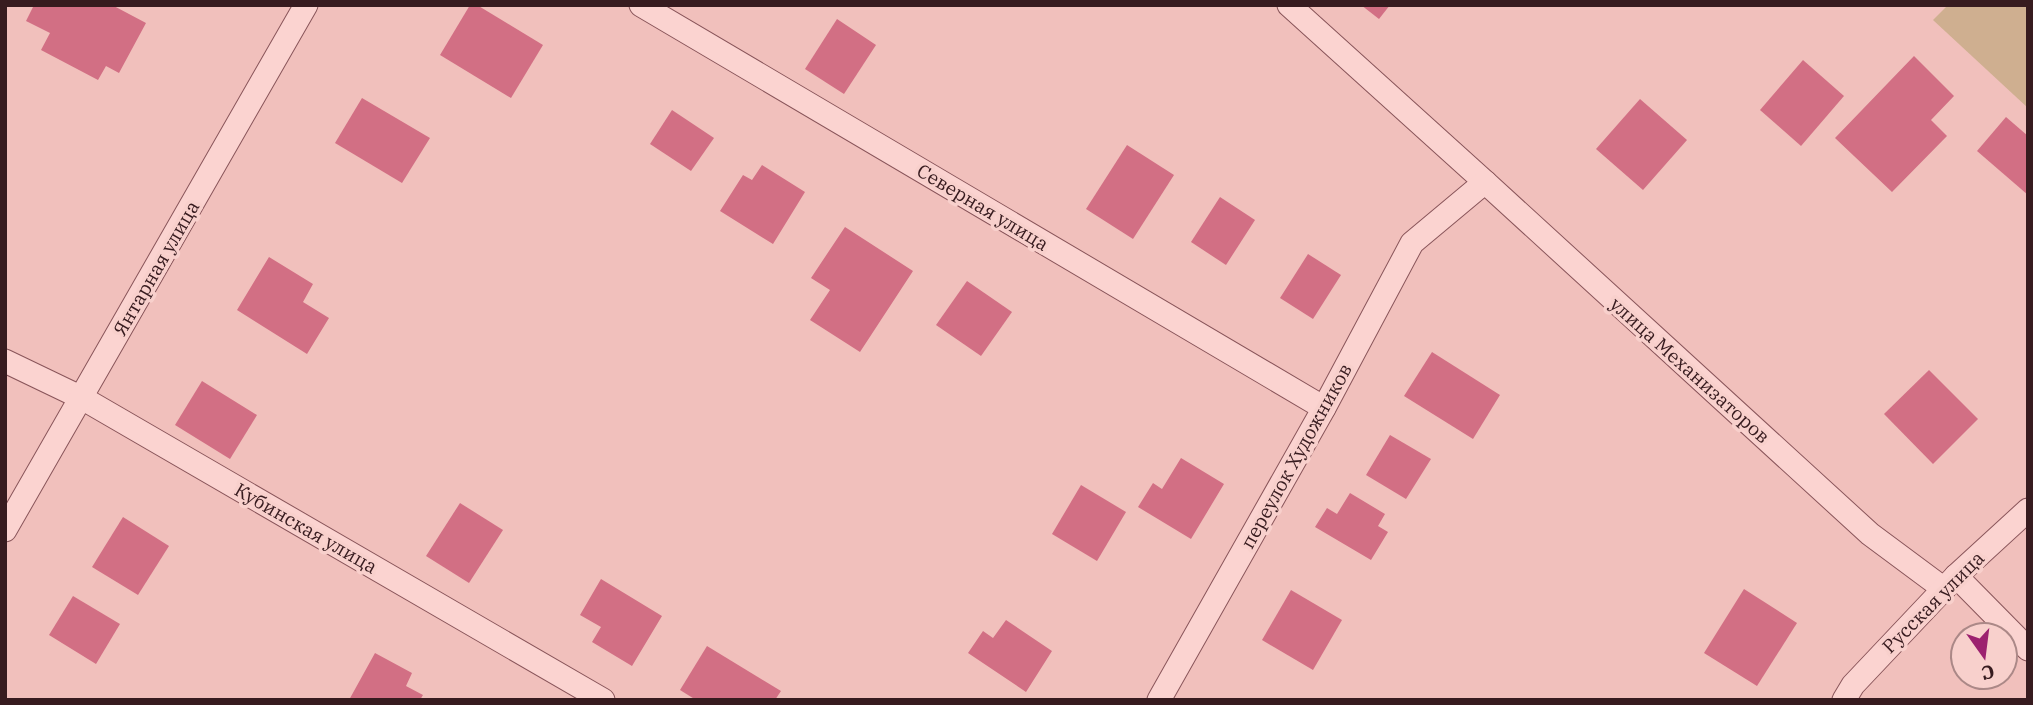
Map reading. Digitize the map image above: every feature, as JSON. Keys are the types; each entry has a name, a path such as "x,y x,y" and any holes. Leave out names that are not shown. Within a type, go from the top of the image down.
{"street":[{"name":"Янтарная улица","path":"5,530 306,5"},
{"name":"Северная улица","path":"641,5 1324,408"},
{"name":"улица Механизаторов","path":"1289,5 1870,534 1950,582 2028,649"},
{"name":"переулок Художников","path":"1159,700 1324,408 1412,243 1485,182"},
{"name":"Кубинская улица","path":"5,361 82,398 603,700"},
{"name":"Русская улица","path":"1844,700 1853,685 1950,582 2028,510"}],"shaded area":[{"path":"1948,5 2028,5 2028,108 1933,20"}],"building":[{"path":"34,5 112,5 146,23 119,73 106,66 98,80 41,50 50,33 26,21"},
{"path":"470,5 477,5 543,45 511,98 440,55"},
{"path":"1361,5 1390,5 1379,19"},
{"path":"837,19 876,45 844,94 805,69"},
{"path":"1914,56 1954,96 1931,120 1947,136 1892,192 1835,138"},
{"path":"1803,60 1844,96 1801,146 1760,110"},
{"path":"362,98 430,138 402,183 335,143"},
{"path":"1640,99 1687,140 1643,190 1596,149"},
{"path":"672,110 714,138 691,171 650,144"},
{"path":"2006,117 2028,136 2028,195 1977,151"},
{"path":"1127,145 1174,175 1133,239 1086,209"},
{"path":"762,165 805,192 773,244 720,211 743,175 752,180"},
{"path":"1220,197 1255,220 1226,265 1191,242"},
{"path":"845,227 913,271 860,352 810,320 830,290 811,278"},
{"path":"1308,254 1341,275 1313,319 1280,298"},
{"path":"269,257 313,284 303,302 329,318 307,354 237,310"},
{"path":"967,281 1012,312 981,356 936,325"},
{"path":"1432,352 1500,395 1473,439 1404,396"},
{"path":"1929,370 1978,419 1933,464 1884,414"},
{"path":"202,381 257,415 230,459 175,425"},
{"path":"1390,435 1431,459 1406,499 1366,475"},
{"path":"1181,458 1224,484 1191,539 1138,507 1153,483 1162,489"},
{"path":"1081,485 1126,512 1097,561 1052,534"},
{"path":"1350,493 1385,514 1378,526 1388,532 1371,560 1315,527 1327,508 1337,514"},
{"path":"460,503 503,530 469,583 426,556"},
{"path":"123,517 169,546 138,595 92,567"},
{"path":"601,579 662,616 632,666 592,642 601,627 580,615"},
{"path":"1744,589 1797,623 1757,686 1704,653"},
{"path":"1291,590 1342,620 1313,670 1262,640"},
{"path":"73,596 120,624 96,664 49,635"},
{"path":"1006,620 1052,651 1026,692 968,653 983,631 993,638"},
{"path":"707,646 781,691 775,700 696,700 680,690"},
{"path":"375,653 412,673 406,686 423,695 420,700 349,700"}]}
